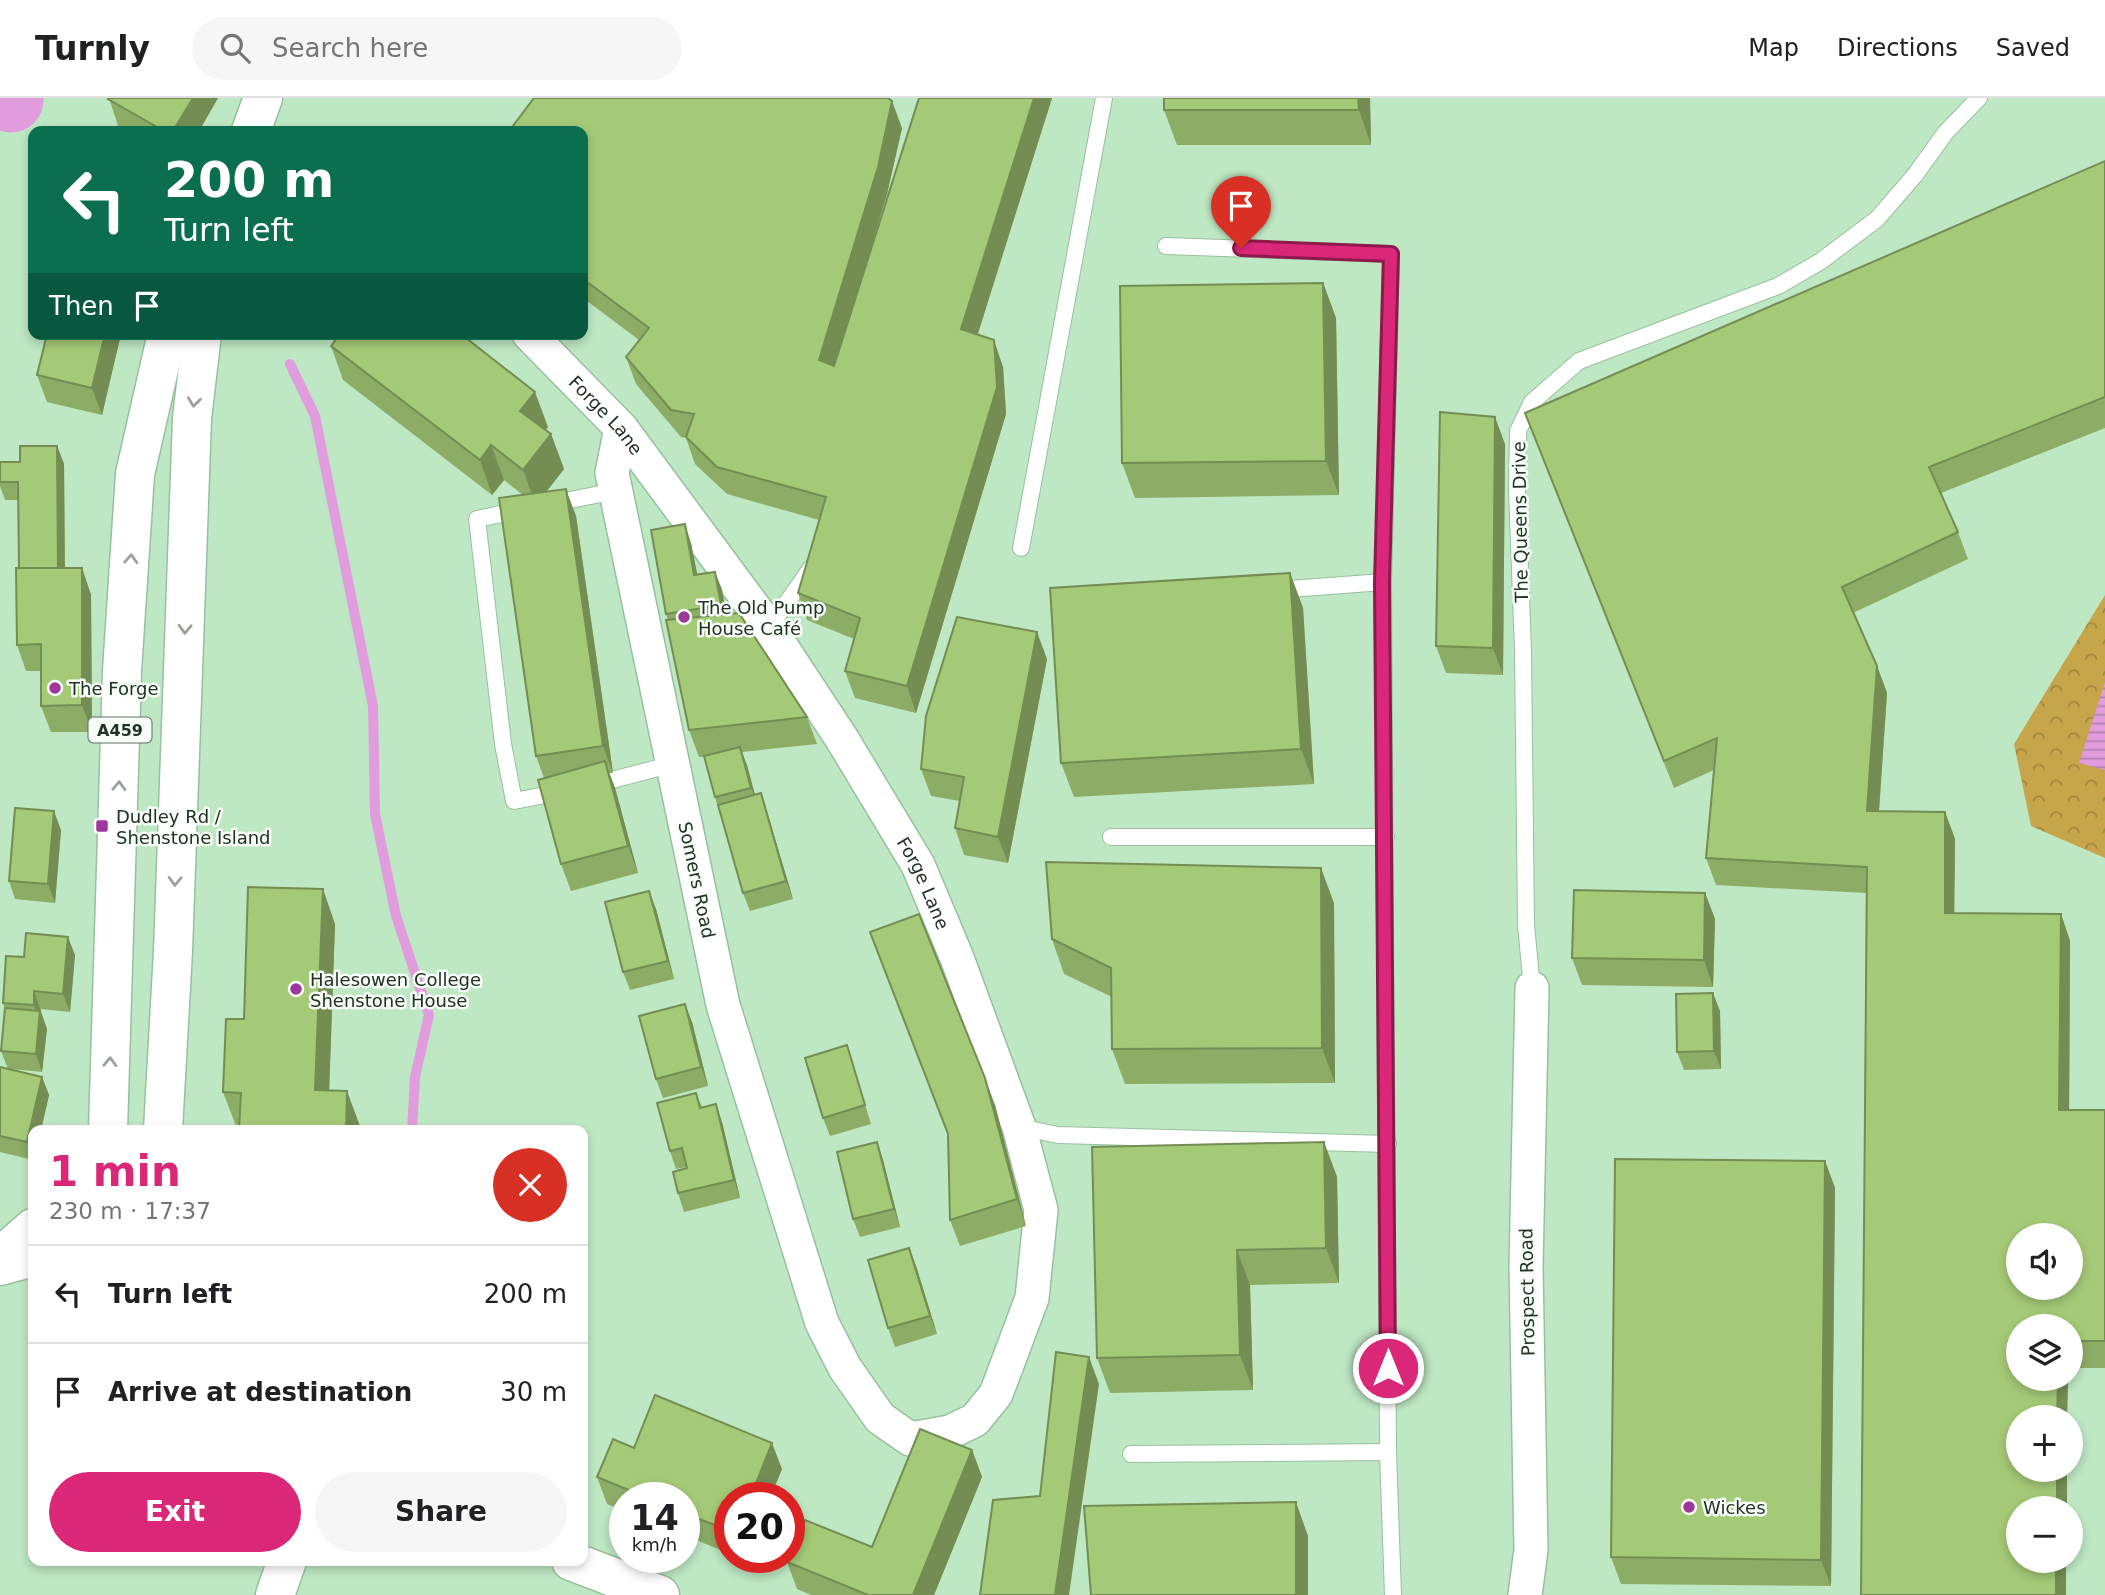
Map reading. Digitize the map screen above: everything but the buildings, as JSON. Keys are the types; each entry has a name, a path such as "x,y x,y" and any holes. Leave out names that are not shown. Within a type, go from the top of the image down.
{"main road":[{"path":"253,126 262,98"},
{"name":"A459","path":"108,1125 122,671 135,474 166,340"},
{"path":"163,1125 173,951 192,418 201,340"},
{"path":"0,1256 28,1232"},
{"path":"0,1266 28,1258"},
{"path":"584,1566 660,1595"}],"street":[{"name":"Forge Lane","path":"534,340 621,428 769,628 842,738 918,865 957,958 1019,1127 1041,1210 1032,1298 996,1394 975,1420 950,1432 910,1439 880,1418"},
{"name":"Somers Road","path":"621,428 612,473 723,1005 822,1323 845,1368 880,1418"},
{"name":"Prospect Road","path":"1525,1595 1531,1550 1526,1266 1532,988"}],"lane":[{"path":"1021,548 1104,98"},
{"name":"The Queens Drive","path":"1532,988 1526,925 1523,650 1517,490 1518,431 1532,402 1579,361 1778,286 1821,261 1877,219 1915,175 1946,132 1979,98"},
{"path":"1166,246 1391,254 1382,582 1386,837 1388,1452 1393,1595"},
{"path":"616,491 477,519 503,744 514,801 625,779 673,764"},
{"path":"769,628 811,568"},
{"path":"1260,591 1382,582"},
{"path":"1111,837 1386,837"},
{"path":"1019,1127 1058,1135 1388,1144"},
{"path":"1131,1454 1388,1452"}],"green space":[{"path":"2105,595 2105,858 2031,826 2014,744"}],"shaded area":[{"path":"2105,682 2105,770 2079,763"}],"waterway":[{"path":"0,104 11,100"},
{"path":"290,364 315,416 373,706 375,814 396,916 429,1015 415,1077 412,1125"}],"place":[{"name":"The Old Pump House Café","path":"684,617"},
{"name":"The Forge","path":"55,688"},
{"name":"Dudley Rd / Shenstone Island","path":"102,826"},
{"name":"Halesowen College Shenstone House","path":"296,989"},
{"name":"Wickes","path":"1689,1507"}],"route":[{"path":"1241,248 1391,254 1382,582 1386,815 1388,1368"}]}
